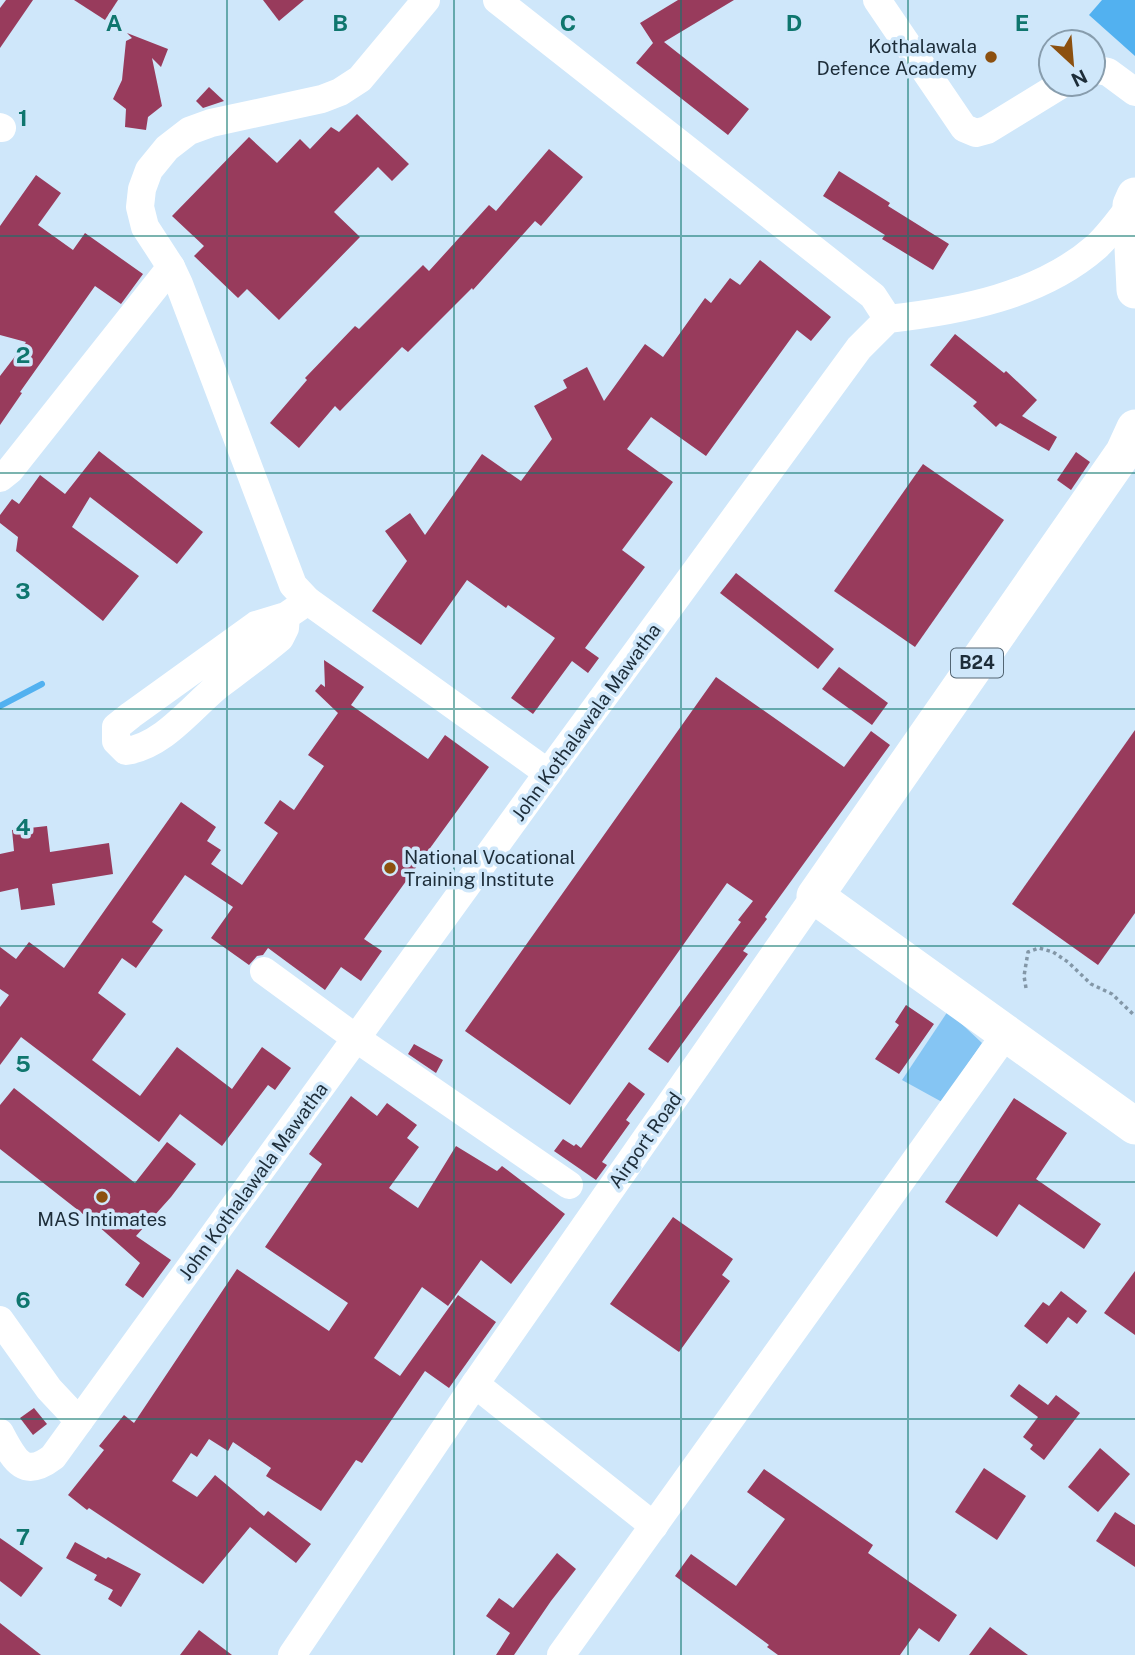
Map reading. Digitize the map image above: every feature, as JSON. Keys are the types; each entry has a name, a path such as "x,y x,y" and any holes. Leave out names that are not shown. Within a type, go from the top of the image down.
{"main road":[{"path":"1133,201 1135,290"},
{"name":"B24","path":"815,896 1125,452 1135,428"},
{"path":"815,896 1135,1126"}],"street":[{"path":"297,608 256,625 131,715 116,727 116,741 126,751 140,749 173,726 217,687 280,638 297,608 293,585 172,267 145,227 141,207 142,189 149,170 167,148 189,131 211,122 322,99 340,92 360,79 426,0"},
{"path":"497,0 873,296 888,319 932,314 976,304 1045,280 1071,266 1110,234 1133,201"},
{"path":"877,0 964,128 976,133 987,130 1039,98"},
{"path":"1107,72 1135,92"},
{"path":"0,478 10,470 172,267"},
{"name":"John Kothalawala Mawatha","path":"0,1433 19,1463 27,1468 36,1468 53,1457 859,348 888,319"},
{"path":"297,608 548,773"},
{"name":"Airport Road","path":"292,1655 475,1384 815,896"},
{"path":"264,971 357,1039 569,1185"},
{"path":"561,1655 1006,1034"},
{"path":"0,1320 49,1389 79,1421"},
{"path":"475,1384 654,1527"}],"path":[{"path":"1026,988 1024,976 1028,953 1039,948 1053,952 1068,962 1091,985 1112,994 1135,1016"}],"shaded area":[{"path":"1102,0 1135,0 1135,56 1107,31 1107,28 1089,15"},
{"path":"948,1011 982,1043 942,1102 902,1080"}],"building":[{"path":"6,0 33,0 0,48 0,8"},
{"path":"74,0 118,0 105,20"},
{"path":"263,0 304,0 279,21"},
{"path":"678,0 734,0 664,42 749,109 728,135 636,63 653,43 640,23"},
{"path":"127,33 168,49 161,67 152,58 162,106 148,117 146,130 125,127 126,109 113,99 122,80 126,41 132,38"},
{"path":"209,87 224,101 203,108 196,101"},
{"path":"357,114 409,164 392,181 378,167 334,212 360,237 279,320 247,289 238,298 194,256 204,246 172,216 249,137 277,163 300,139 310,149 331,127 339,132"},
{"path":"549,149 583,177 541,226 535,221 473,290 472,288 408,352 402,347 340,411 335,406 299,448 270,423 307,380 305,378 355,326 359,329 423,265 429,271 489,205 496,211"},
{"path":"839,171 949,244 933,270 882,239 885,235 823,196"},
{"path":"36,175 61,193 38,225 73,250 85,233 143,274 121,304 95,286 20,392 22,393 0,425 0,376 26,342 0,335 0,226"},
{"path":"760,260 831,317 811,341 797,330 706,456 651,417 627,449 673,482 622,550 645,567 585,648 599,658 588,673 572,661 533,714 511,698 555,638 467,580 421,645 372,611 407,561 385,531 410,513 425,535 482,454 521,481 552,439 534,406 567,388 563,380 587,367 604,401 645,344 663,357 705,298 711,303 730,278 740,285"},
{"path":"955,334 1004,373 1006,371 1037,400 1022,416 1057,437 1049,451 1000,423 996,427 973,406 977,402 930,365"},
{"path":"99,451 203,532 177,564 90,497 72,527 139,576 103,621 16,551 18,537 0,523 0,515 12,499 19,504 40,475 65,494"},
{"path":"1076,452 1090,462 1071,490 1057,480"},
{"path":"923,464 1004,520 915,647 834,591"},
{"path":"736,573 834,649 818,669 720,593"},
{"path":"324,660 364,687 351,705 428,759 445,735 489,767 364,939 382,951 361,981 341,967 325,990 268,948 249,965 211,938 233,907 185,875 152,922 163,930 136,968 122,958 98,993 126,1014 92,1060 140,1096 177,1047 232,1089 262,1047 291,1068 275,1090 268,1085 222,1146 180,1114 159,1142 21,1037 0,1065 0,1007 9,995 0,989 0,947 16,959 29,942 64,968 181,802 216,827 207,841 221,850 211,864 242,885 278,833 264,823 280,800 294,810 324,766 308,755 338,713 315,691 321,684 325,687"},
{"path":"839,667 888,703 872,725 822,689"},
{"path":"716,677 844,767 871,731 890,745 765,917 767,919 743,951 748,954 668,1063 648,1049 741,922 738,920 753,901 727,883 570,1105 465,1031"},
{"path":"1135,730 1135,913 1098,965 1012,904"},
{"path":"47,826 50,852 109,843 113,874 52,884 55,905 21,910 18,888 0,892 0,854 14,851 12,830"},
{"path":"906,1005 934,1024 899,1074 875,1059 899,1025 895,1022"},
{"path":"414,1044 443,1060 436,1073 408,1054"},
{"path":"629,1082 645,1094 626,1120 630,1123 602,1162 607,1165 596,1180 554,1151 563,1139 581,1148"},
{"path":"14,1088 135,1183 167,1142 196,1164 136,1236 171,1260 143,1298 125,1285 140,1263 97,1225 0,1149 0,1105"},
{"path":"351,1096 377,1116 387,1103 417,1125 407,1138 419,1147 389,1188 418,1208 456,1146 497,1171 502,1166 565,1214 511,1284 481,1260 448,1306 422,1287 374,1358 400,1376 458,1295 496,1322 449,1388 425,1371 362,1463 356,1460 321,1511 266,1476 271,1468 233,1442 228,1451 209,1439 197,1457 191,1453 172,1481 197,1497 215,1475 264,1516 268,1511 311,1544 296,1563 250,1527 203,1584 68,1495 104,1450 99,1446 124,1415 134,1423 237,1269 329,1331 348,1303 265,1247 322,1164 309,1154"},
{"path":"1014,1098 1067,1133 1036,1179 1101,1224 1084,1249 1019,1204 997,1237 945,1202"},
{"path":"673,1217 733,1259 722,1275 730,1281 679,1352 610,1304"},
{"path":"1135,1271 1135,1335 1104,1313"},
{"path":"1061,1291 1087,1311 1077,1324 1068,1317 1047,1344 1024,1326 1043,1302 1049,1306"},
{"path":"1019,1384 1048,1405 1056,1395 1080,1413 1044,1460 1030,1449 1033,1445 1023,1437 1038,1417 1010,1396"},
{"path":"34,1408 47,1424 33,1435 20,1418"},
{"path":"1100,1448 1130,1474 1098,1512 1068,1487"},
{"path":"984,1468 1026,1496 997,1540 955,1512"},
{"path":"764,1469 873,1545 868,1553 957,1615 939,1642 919,1628 900,1655 778,1655 767,1647 769,1645 675,1576 691,1554 736,1586 785,1519 747,1492"},
{"path":"1115,1512 1135,1525 1135,1567 1096,1541"},
{"path":"0,1538 43,1568 21,1597 0,1581"},
{"path":"75,1542 141,1574 121,1607 108,1599 113,1590 94,1580 97,1575 66,1558"},
{"path":"557,1553 576,1569 514,1655 496,1655 510,1633 486,1616 499,1598 513,1608"},
{"path":"0,1623 41,1655 0,1655"},
{"path":"990,1627 1028,1655 969,1655"},
{"path":"199,1630 232,1655 180,1655"}],"waterway":[{"path":"0,706 42,684"}],"place":[{"name":"Kothalawala Defence Academy","path":"991,57"},
{"name":"National Vocational Training Institute","path":"390,868"},
{"name":"MAS Intimates","path":"102,1197"}]}
